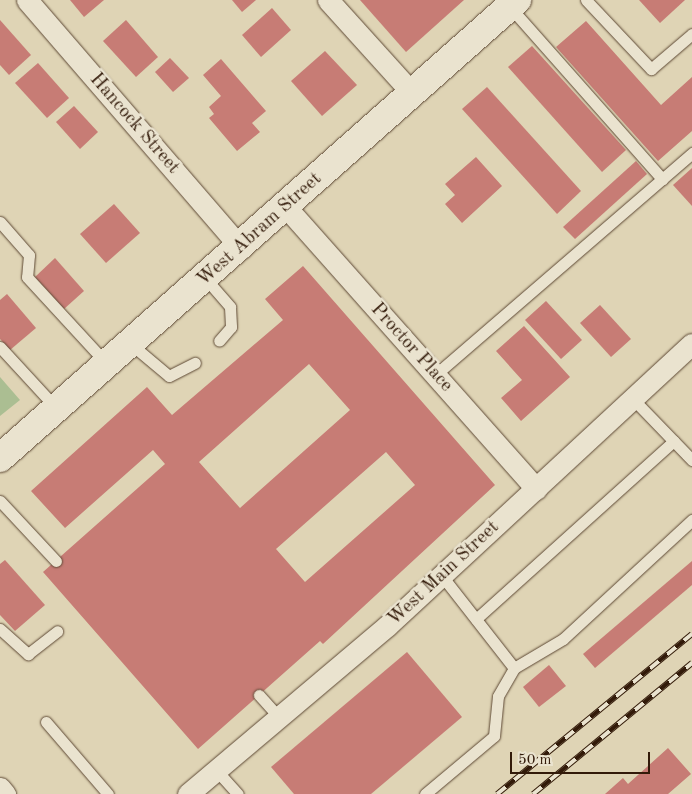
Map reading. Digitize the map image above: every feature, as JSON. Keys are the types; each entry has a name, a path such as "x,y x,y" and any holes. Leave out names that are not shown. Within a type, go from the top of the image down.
{"main road":[{"name":"West Abram Street","path":"0,458 132,345 514,3"}],"street":[{"name":"Hancock Street","path":"27,0 241,248"},
{"path":"328,0 413,94"},
{"name":"Proctor Place","path":"286,207 536,489"},
{"name":"West Main Street","path":"188,794 280,718 442,576 692,344"},
{"path":"0,788 5,794"}],"lane":[{"path":"586,0 651,69 692,34"},
{"path":"514,3 662,180"},
{"path":"435,375 692,153"},
{"path":"0,222 29,255 27,277 108,366"},
{"path":"206,278 231,312 231,327 219,341"},
{"path":"132,345 169,376 180,374 195,363"},
{"path":"0,347 57,409"},
{"path":"633,399 692,460"},
{"path":"476,619 674,441"},
{"path":"0,501 56,561"},
{"path":"425,794 494,736 498,696 514,668 563,639 692,520"},
{"path":"442,576 514,668"},
{"path":"0,629 28,654 57,631"},
{"path":"259,695 280,718"},
{"path":"46,722 108,794"},
{"path":"217,771 238,794"}],"green space":[{"path":"0,377 20,400 0,416"}],"building":[{"path":"70,0 104,0 84,17"},
{"path":"232,0 256,0 242,12"},
{"path":"360,0 464,0 406,52"},
{"path":"639,0 685,0 660,23"},
{"path":"272,8 291,30 261,57 242,35"},
{"path":"0,20 31,55 9,75 0,65"},
{"path":"126,20 158,57 136,77 103,41"},
{"path":"586,21 661,105 692,77 692,131 658,161 556,47"},
{"path":"532,46 626,150 602,172 508,67"},
{"path":"325,51 357,85 322,116 291,81"},
{"path":"170,58 189,78 173,92 155,72"},
{"path":"221,59 266,111 252,123 260,132 237,151 209,118 214,114 209,107 221,96 203,75"},
{"path":"38,63 69,98 47,118 15,83"},
{"path":"487,87 581,191 557,214 462,109"},
{"path":"74,106 98,132 80,149 56,122"},
{"path":"476,157 502,186 462,223 445,204 455,195 445,184"},
{"path":"636,161 647,174 575,239 563,227"},
{"path":"692,168 692,206 673,185"},
{"path":"114,204 140,233 106,263 80,234"},
{"path":"55,258 84,291 64,309 35,277"},
{"path":"303,266 495,485 323,644 320,641 198,749 43,572 165,464 153,450 65,528 31,491 147,387 172,415 283,320 265,299","holes":["309,364 350,410 240,508 199,462","386,452 415,485 305,582 276,549"]},
{"path":"7,294 36,328 10,350 0,339 0,300"},
{"path":"546,301 582,340 561,359 525,320"},
{"path":"600,305 631,339 611,357 580,323"},
{"path":"524,326 570,377 521,421 501,398 522,380 496,351"},
{"path":"5,560 45,605 15,631 0,615 0,564"},
{"path":"692,561 692,585 595,668 583,654"},
{"path":"407,652 462,717 371,794 294,794 271,767"},
{"path":"549,665 566,686 539,707 523,687"},
{"path":"668,748 691,774 668,794 605,794 623,778 628,784"}],"railway":[{"path":"497,794 692,634"},
{"path":"533,794 692,663"}]}
